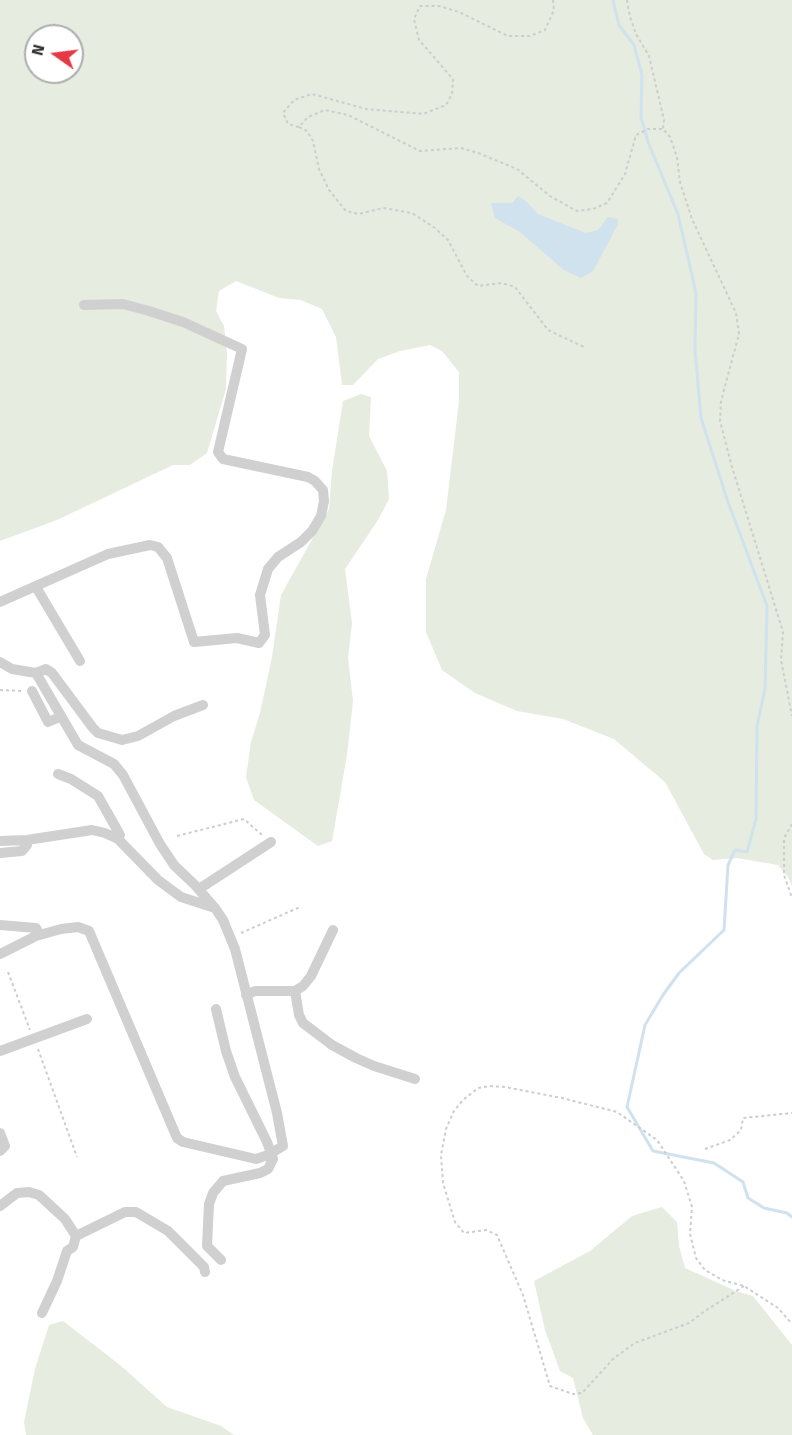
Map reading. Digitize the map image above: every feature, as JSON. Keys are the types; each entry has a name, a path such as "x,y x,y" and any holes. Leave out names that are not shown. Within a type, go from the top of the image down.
{"lane":[{"path":"0,602 108,554 150,545 158,547 167,558 194,642 237,638 258,643 265,635 260,595 268,570 278,557 301,542 312,531 321,516 324,501 323,490 315,481 308,477 223,459 218,452 242,349 183,322 149,311 123,304 84,305"},
{"path":"36,587 81,661"},
{"path":"0,662 12,669 36,673 46,669 52,673 98,733 122,740 138,736 174,716 203,705"},
{"path":"0,954 61,928 78,927 89,931 177,1138 183,1142 256,1159 283,1146 277,1113 230,937 215,908 174,865 160,844 123,775 114,764 78,745 36,673"},
{"path":"32,692 48,722 60,717"},
{"path":"58,774 71,779 98,796 120,835 118,839"},
{"path":"0,841 27,840 92,830 105,833 118,839 136,861 181,897 215,908"},
{"path":"0,853 22,851 27,845 27,840"},
{"path":"199,889 272,842"},
{"path":"0,925 36,928 40,935"},
{"path":"246,995 255,991 295,991 303,986 311,976 333,930"},
{"path":"295,991 299,1015 303,1023 356,1058 415,1079"},
{"path":"216,1009 225,1051 273,1159 268,1168 260,1173 224,1180 213,1193 209,1204 207,1246 221,1260"},
{"path":"0,1051 87,1019"},
{"path":"0,1133 5,1146 0,1151"},
{"path":"0,1206 17,1193 29,1192 39,1195 65,1219 76,1236 73,1247 67,1251 57,1281 42,1313"},
{"path":"76,1236 126,1212 136,1212 168,1231 204,1267 205,1272"}],"path":[{"path":"553,0 554,10 545,30 530,36 507,36 459,12 439,6 420,6 414,19 419,40 453,79 452,94 446,105 423,114 366,109 312,94 294,99 283,113 288,124 307,131 313,141 319,169 329,190 346,211 359,214 383,208 412,213 435,228 448,240 467,276 478,285 502,284 515,287 548,330 586,348"},
{"path":"627,0 636,34 649,56 664,120 663,129 670,137 677,157 680,182 692,219 736,314 739,334 721,401 720,421 732,468 783,632 781,660 792,716"},
{"path":"298,127 308,117 325,110 348,114 420,151 461,148 517,169 550,196 577,211 593,209 607,203 626,174 636,135 648,129 663,129"},
{"path":"0,690 32,692"},
{"path":"177,836 244,819 272,842"},
{"path":"792,824 784,838 784,875 792,898"},
{"path":"230,937 300,907"},
{"path":"8,972 77,1157"},
{"path":"744,1286 689,1323 635,1343 614,1358 582,1393 573,1394 550,1386 523,1295 497,1235 486,1230 464,1233 455,1222 443,1183 441,1155 446,1129 454,1111 478,1088 489,1086 562,1098 617,1113 657,1140 684,1181 692,1207 690,1234 696,1258 705,1270 722,1280 744,1286 778,1308 792,1324"},
{"path":"705,1149 729,1140 741,1130 742,1118 792,1113"}],"shaded area":[{"path":"0,0 792,0 792,886 778,865 737,858 713,860 704,854 665,782 614,739 563,719 517,711 475,693 442,670 426,632 426,579 446,510 459,401 459,372 442,351 430,345 400,351 378,359 353,385 342,385 336,337 322,309 301,300 279,298 236,281 219,291 216,311 224,326 227,354 226,389 207,453 190,465 173,465 57,520 0,541"},
{"path":"361,394 371,397 369,436 387,471 389,499 378,520 345,569 352,623 348,658 353,701 347,755 332,841 318,846 254,800 246,777 251,742 272,657 281,595 329,509 332,471 343,401"},
{"path":"662,1207 677,1222 679,1246 685,1268 736,1291 753,1296 792,1345 792,1435 593,1435 583,1418 573,1378 560,1371 545,1330 534,1281 590,1251 632,1216"},
{"path":"63,1321 120,1365 167,1407 221,1426 234,1435 26,1435 24,1422 35,1369 49,1325"}],"water":[{"path":"518,196 538,214 586,233 598,230 608,217 618,219 617,226 593,271 581,278 564,270 520,232 495,218 491,203 512,203"}],"waterway":[{"path":"613,0 619,25 634,45 642,75 641,117 648,142 678,214 696,293 695,350 701,418 728,502 767,606 765,689 757,726 756,819 747,852 735,850 728,865 724,930 679,973 645,1025 627,1107 653,1151 714,1163 743,1182 748,1198 764,1208 787,1213 792,1217"}]}
